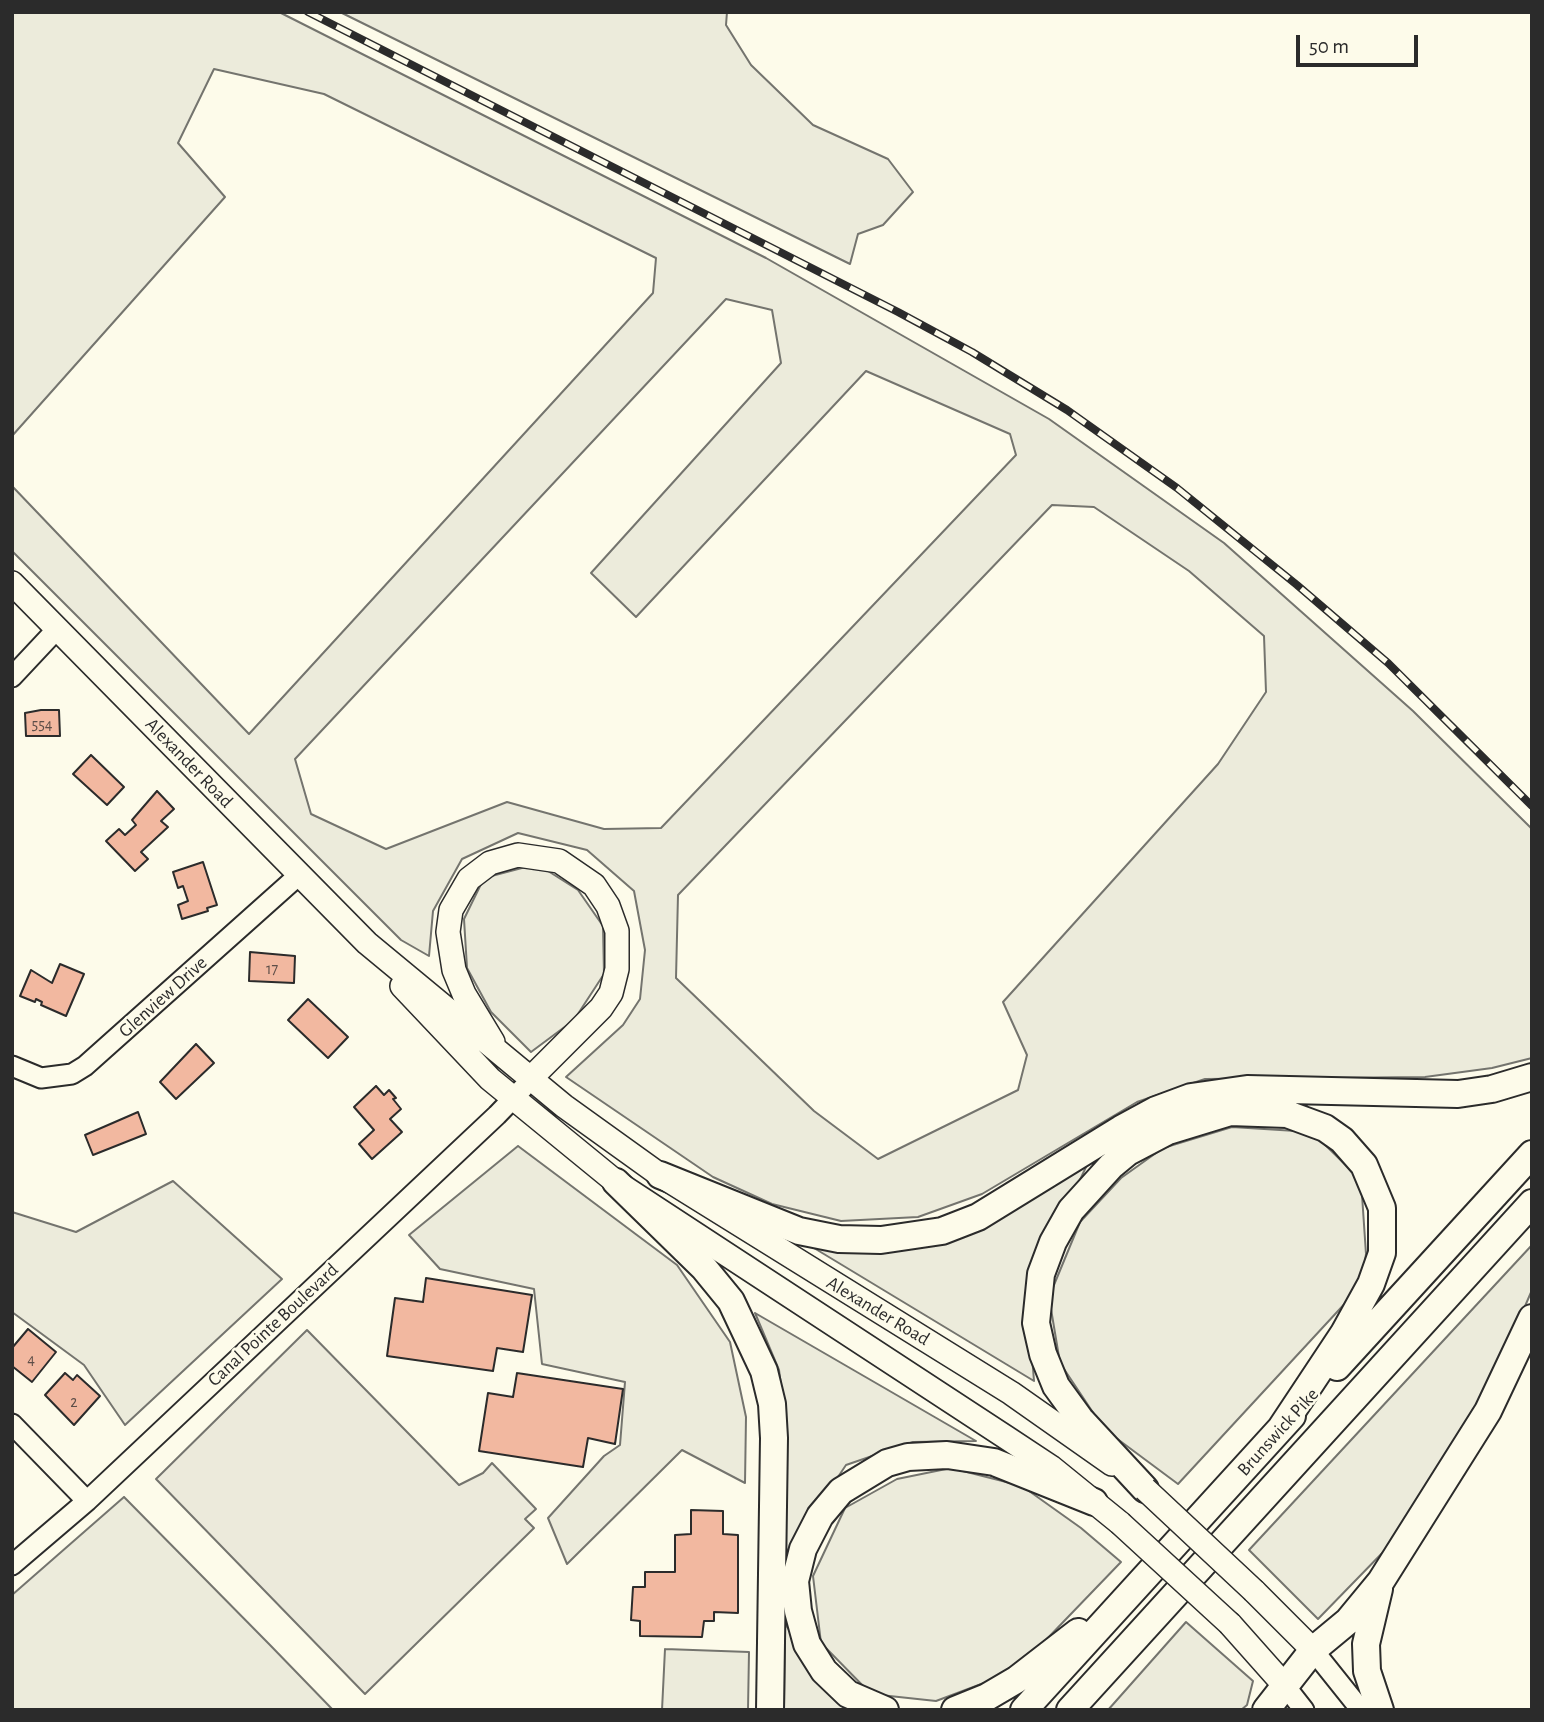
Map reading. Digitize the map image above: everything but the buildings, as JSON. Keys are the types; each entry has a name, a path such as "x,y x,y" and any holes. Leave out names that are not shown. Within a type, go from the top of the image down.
{"highway":[{"path":"660,1175 799,1231 859,1241 903,1238 942,1230 978,1217 1130,1124 1191,1097 1247,1088 1458,1094 1501,1087 1532,1077"},
{"path":"1145,1489 1080,1419 1056,1386 1043,1354 1036,1323 1041,1274 1053,1242 1071,1210 1111,1166 1128,1152 1168,1131 1230,1112 1287,1114 1325,1128 1342,1140 1364,1165 1382,1208 1382,1253 1371,1284 1344,1333 1281,1428"},
{"name":"Brunswick Pike","path":"1024,1710 1532,1154"},
{"path":"616,1182 705,1268 731,1301 764,1371 772,1404 774,1438 770,1710"},
{"name":"Brunswick Pike","path":"1070,1710 1532,1203"},
{"path":"1266,1710 1313,1650 1348,1620 1381,1581 1488,1411 1532,1318"},
{"path":"885,1710 848,1694 824,1671 807,1644 798,1611 795,1581 803,1549 820,1516 841,1490 887,1463 908,1457 947,1455 994,1462 1094,1503"},
{"path":"1380,1710 1367,1671 1366,1644 1381,1581"},
{"path":"955,1710 987,1697 1016,1680 1140,1583"}],"main road":[{"name":"Alexander Road","path":"12,583 367,943 502,1057 660,1175 1011,1393 1145,1489 1313,1650"},
{"path":"502,1057 464,994 454,970 448,932 451,910 469,880 490,863 518,856 545,857 582,875 602,895 615,924 619,956 615,981 601,1008 530,1079"},
{"name":"Alexander Road","path":"367,943 422,1011 513,1099 616,1182 1007,1438 1094,1503 1230,1624 1286,1687"}],"street":[{"path":"12,677 57,629"},
{"name":"Glenview Drive","path":"12,1066 25,1074 49,1078 72,1074 85,1066 299,875"},
{"name":"Canal Pointe Boulevard","path":"12,1565 87,1501 513,1099 530,1079"},
{"path":"12,1424 87,1501"},
{"name":"Alexander Road","path":"1313,1650 1361,1710"},
{"name":"Alexander Road","path":"1286,1687 1304,1710"}],"shaded area":[{"path":"12,12 279,12 766,258 1049,419 1224,543 1413,711 1532,829 1532,1058 1492,1068 1425,1077 1205,1079 1137,1102 982,1194 918,1217 841,1221 772,1204 713,1177 566,1077 623,1025 640,999 645,950 634,891 587,850 518,833 462,859 433,911 429,956 401,940 12,551 12,486 249,734 653,293 656,258 324,94 214,69 178,143 225,197 12,436","holes":["726,299 772,310 781,363 591,573 636,617 866,371 1010,434 1016,455 661,828 604,829 507,802 386,849 311,814 295,759","1052,505 1094,507 1189,571 1264,636 1266,692 1218,764 1003,1002 1027,1055 1018,1090 878,1159 814,1111 676,978 678,895"]},
{"path":"340,12 727,12 726,25 751,65 813,125 888,159 913,192 883,225 858,234 850,264"},
{"path":"537,864 578,890 603,926 604,974 574,1020 531,1052 491,1012 467,968 464,919 484,878"},
{"path":"1232,1127 1312,1132 1361,1180 1366,1254 1362,1285 1178,1484 1104,1429 1060,1363 1049,1297 1080,1222 1121,1178 1163,1148"},
{"path":"518,1146 677,1265 730,1342 746,1417 745,1483 682,1450 567,1564 548,1518 604,1456 620,1445 625,1382 542,1364 534,1289 440,1269 409,1235"},
{"path":"1087,1165 1027,1291 1034,1381 809,1245 952,1239"},
{"path":"173,1181 282,1279 125,1425 84,1365 12,1312 12,1212 76,1232"},
{"path":"1532,1245 1532,1290 1497,1371 1390,1545 1318,1619 1249,1550"},
{"path":"755,1313 976,1441 913,1442 846,1465 785,1556 787,1432 779,1370"},
{"path":"307,1330 459,1485 483,1473 492,1463 536,1509 525,1519 534,1528 365,1694 156,1479"},
{"path":"951,1468 1022,1486 1081,1528 1121,1562 1016,1671 936,1701 871,1694 821,1643 813,1576 845,1508 897,1479"},
{"path":"124,1497 333,1710 12,1710 12,1595"},
{"path":"1186,1622 1253,1681 1247,1705 1241,1710 1108,1710"},
{"path":"785,1624 841,1704 857,1710 784,1710"},
{"path":"665,1649 749,1652 748,1710 662,1710"}],"railway":[{"path":"308,12 898,312 972,352 1067,410 1177,488 1297,585 1388,663 1532,806"}]}
